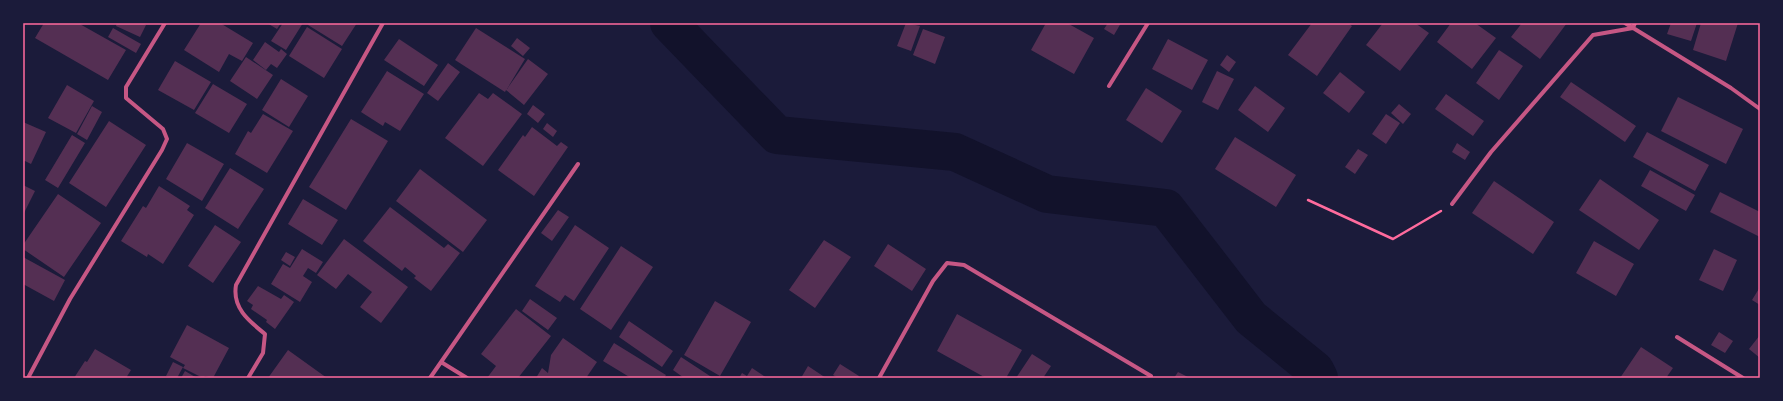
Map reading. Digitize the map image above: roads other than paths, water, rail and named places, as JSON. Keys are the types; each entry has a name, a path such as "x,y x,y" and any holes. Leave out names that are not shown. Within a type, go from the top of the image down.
{"street":[{"path":"28,378 70,299 158,157 167,139 163,129 126,98 126,87 165,23"},
{"path":"248,378 263,352 265,334 244,316 234,293 236,285 383,23"},
{"path":"1110,86 1148,23"},
{"path":"1625,23 1731,88 1760,109"},
{"path":"1633,28 1635,23"},
{"path":"1452,204 1491,152 1593,35 1633,28"},
{"path":"430,378 578,164"},
{"path":"879,378 933,281 947,264 964,265 1151,376"},
{"path":"1677,337 1743,378"},
{"path":"441,362 467,378"}],"waterway":[{"path":"669,23 777,135 955,152 1047,194 1166,208 1251,318 1315,370 1319,378"}]}
